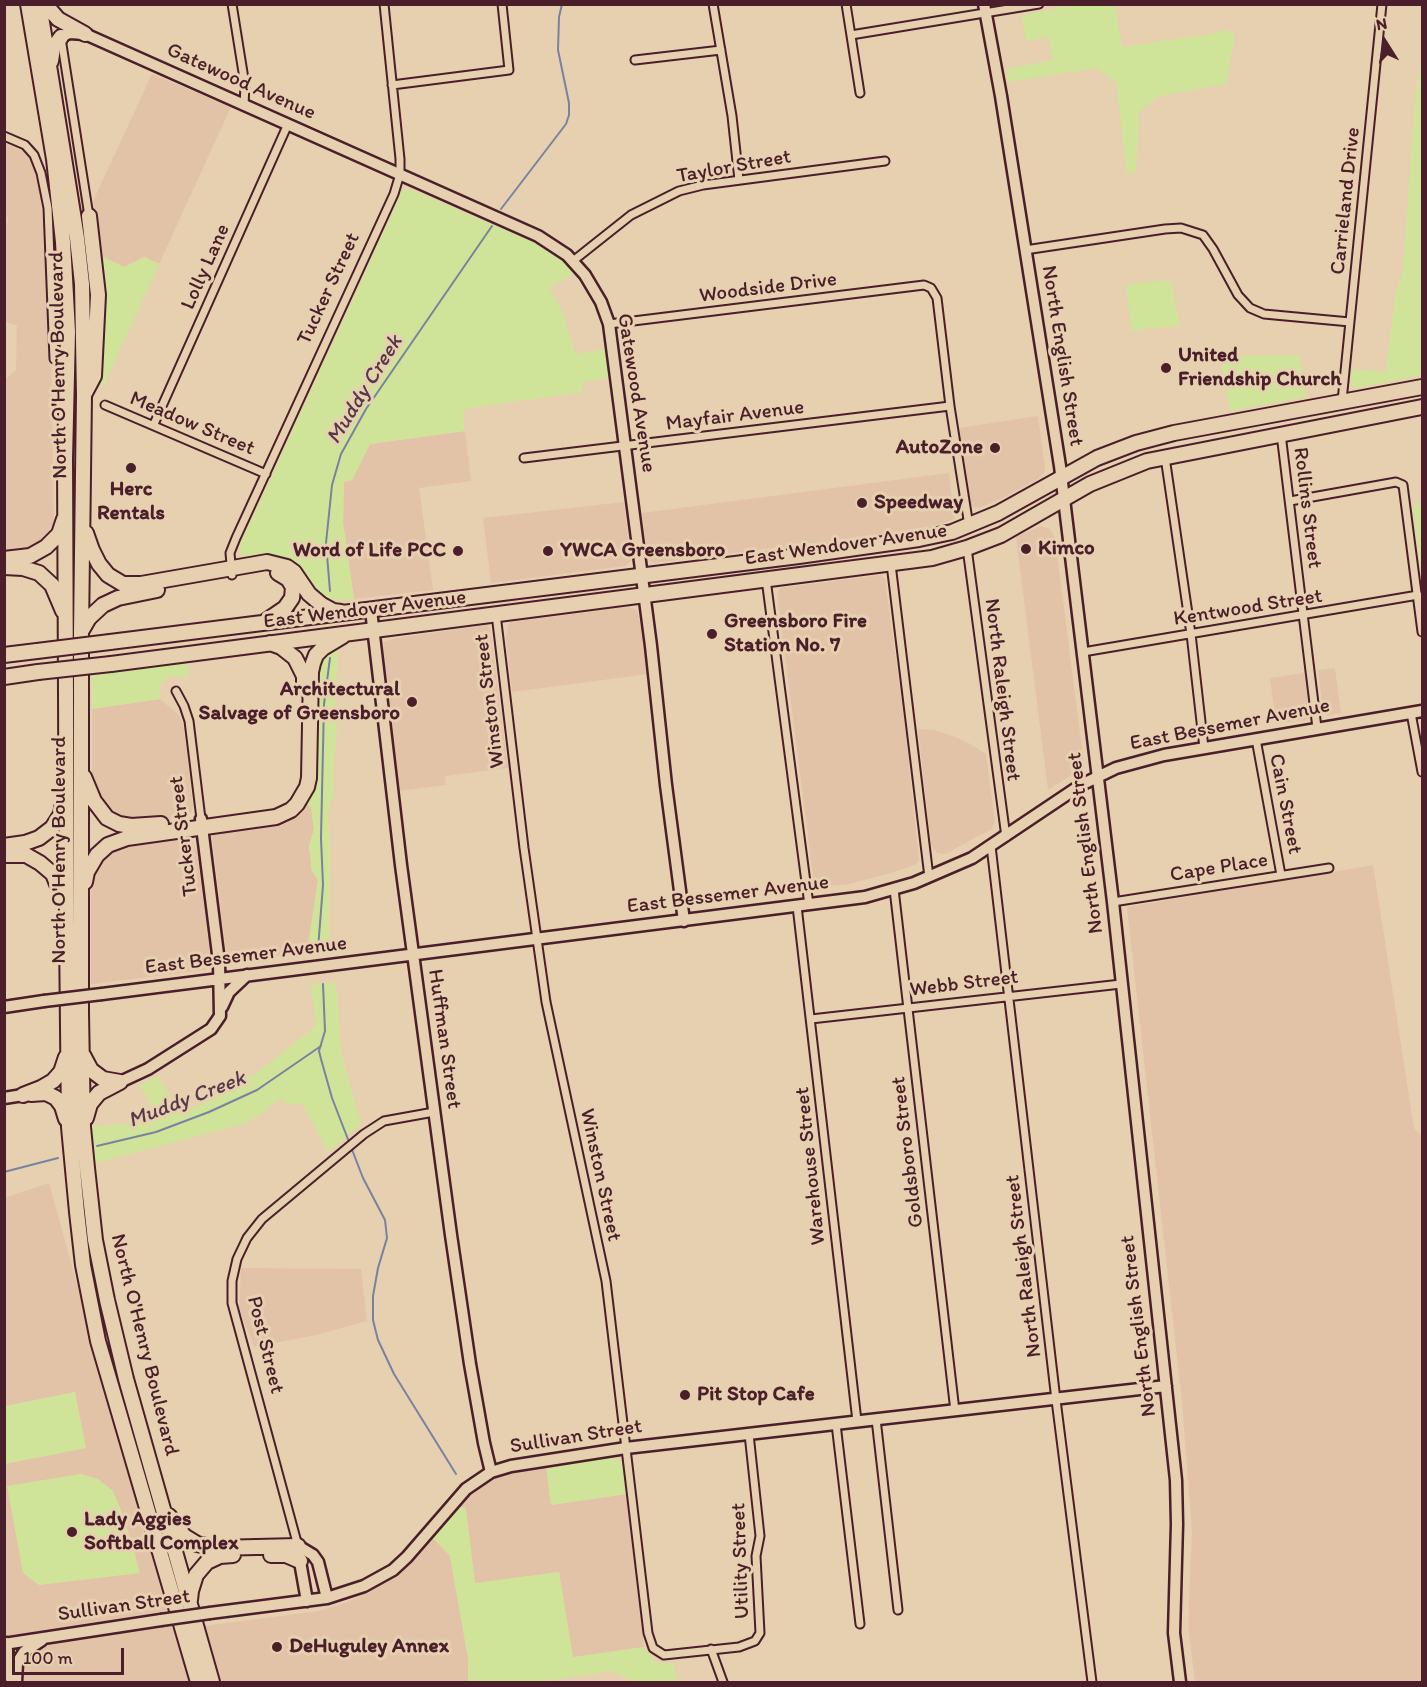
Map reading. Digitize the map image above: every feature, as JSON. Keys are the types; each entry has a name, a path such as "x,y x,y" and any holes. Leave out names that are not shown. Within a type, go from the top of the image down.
{"highway":[{"name":"North O'Henry Boulevard","path":"28,4 54,159 63,242 68,361 65,459 67,909 83,1265 98,1341 198,1683"},
{"name":"North O'Henry Boulevard","path":"39,4 77,238 82,284 84,395 81,902 75,1053"},
{"path":"45,4 58,19 85,34"},
{"path":"50,69 53,48 61,37"},
{"path":"84,395 94,376 98,295 89,216"},
{"name":"East Wendover Avenue","path":"4,655 919,539 969,526 1116,450 1153,438 1422,387"},
{"name":"East Wendover Avenue","path":"4,677 932,558 1001,535 1064,498 1118,471 1165,457 1422,407"},
{"path":"4,559 30,556 46,548 59,534 66,514"},
{"path":"82,518 99,564 108,575 123,584 141,584 232,571 268,570 283,575 288,579 294,592 290,603 261,624"},
{"path":"81,632 89,618 103,605 118,598 267,562 283,565 294,572 309,594 322,605 333,611 346,613"},
{"path":"4,567 23,568 39,573 52,585 60,600 67,623"},
{"path":"81,757 85,782 94,801 107,818 119,824 131,826 202,824 276,817 291,810 307,787 311,672 316,655 323,648 353,632"},
{"path":"81,902 87,872 97,855 108,845 128,838 275,809 288,802 300,784 304,676 295,658 281,647 269,643"},
{"path":"4,846 39,838 52,828 61,814 67,786"},
{"path":"4,855 26,855 47,868 53,874 67,909"},
{"path":"23,1095 53,1081 75,1053 103,1079 120,1082"},
{"path":"23,1095 46,1093 56,1098 76,1127 99,1093 120,1082"},
{"name":"North O'Henry Boulevard","path":"76,1127 95,1240 126,1379 212,1683"},
{"path":"162,1503 178,1529 197,1544 215,1548 298,1546"},
{"path":"190,1608 191,1591 196,1575 207,1562 220,1556 286,1555 300,1561"}],"street":[{"path":"232,4 245,85 244,105"},
{"name":"Tucker Street","path":"232,571 230,560 232,545 394,194 400,174 384,4"},
{"path":"392,84 509,70 502,4"},
{"path":"712,4 721,50 739,180"},
{"path":"846,4 860,93"},
{"path":"851,35 984,9 1039,4"},
{"name":"Carrieland Drive","path":"1342,401 1382,4"},
{"name":"North English Street","path":"984,9 1001,96 1061,477 1113,902 1176,1480 1174,1633 1180,1683"},
{"path":"85,34 69,33 61,37 89,216"},
{"name":"Gatewood Avenue","path":"85,34 538,236 573,261 595,290 609,324 684,921"},
{"path":"635,60 721,50"},
{"name":"Lolly Lane","path":"154,424 288,124"},
{"path":"4,136 25,145 34,155 41,173 48,208 54,359"},
{"name":"Taylor Street","path":"573,261 632,215 679,191 739,180 885,161"},
{"path":"1025,250 1165,228 1181,228 1203,235 1238,295 1250,308 1264,314 1350,322"},
{"name":"Woodside Drive","path":"609,324 924,285 931,288 937,298 950,406"},
{"name":"Meadow Street","path":"105,405 154,424 266,474"},
{"path":"950,406 969,526"},
{"name":"Mayfair Avenue","path":"524,458 950,406"},
{"name":"Rollins Street","path":"1281,434 1317,728"},
{"path":"1165,457 1191,634 1204,748"},
{"path":"1290,501 1396,482 1403,485 1422,632"},
{"name":"North Raleigh Street","path":"967,548 1006,837"},
{"path":"891,564 929,877"},
{"path":"766,579 809,905"},
{"name":"Kentwood Street","path":"1083,652 1418,595"},
{"name":"Huffman Street","path":"370,610 434,1112 470,1364 491,1472"},
{"name":"Winston Street","path":"496,614 537,938 551,1029 606,1281 648,1633 658,1652 664,1655 711,1649"},
{"name":"Tucker Street","path":"176,691 189,721 219,962 221,1010"},
{"path":"1417,712 1422,772"},
{"name":"East Bessemer Avenue","path":"4,1007 865,897 929,877 965,862 1097,776 1132,762 1417,712"},
{"name":"Cain Street","path":"1256,739 1281,875"},
{"name":"North Raleigh Street","path":"991,846 1056,1400 1092,1683"},
{"name":"Cape Place","path":"1113,902 1329,868"},
{"name":"Goldsboro Street","path":"894,889 955,1411"},
{"name":"Warehouse Street","path":"797,906 857,1421"},
{"path":"120,1082 148,1069 211,1029 218,1021 229,992 247,975"},
{"name":"Webb Street","path":"811,1019 1121,984"},
{"path":"4,1098 23,1095"},
{"name":"Post Street","path":"307,1601 298,1546 232,1303 232,1281 237,1259 247,1238 262,1219 364,1134 384,1121 434,1112"},
{"name":"Sullivan Street","path":"5,1643 327,1598 364,1586 393,1570 407,1557 466,1489 491,1472 531,1461 1166,1386"},
{"path":"876,1419 898,1610"},
{"path":"836,1424 860,1624"},
{"name":"Utility Street","path":"711,1649 739,1647 755,1641 760,1633 756,1556 760,1536 749,1434"},
{"path":"298,1546 318,1562 327,1598"},
{"path":"14,1683 17,1663 24,1652 48,1637"},
{"path":"5,1643 14,1683"},
{"path":"711,1649 723,1683"}],"shaded area":[{"path":"152,74 231,107 159,264 144,257 124,267 98,255 93,201"},
{"path":"5,143 28,154 37,174 44,226 51,345 54,522 50,530 35,545 16,552 4,552 5,380 16,370 17,326 5,321 4,229 8,222 5,207"},
{"path":"1038,416 1044,473 1038,479 1005,497 979,508 972,506 969,503 959,428"},
{"path":"465,431 471,481 419,488 433,590 354,599 343,523 344,481 352,480 370,444"},
{"path":"949,473 954,519 939,525 653,563 648,559 642,513"},
{"path":"624,502 631,561 625,566 491,583 483,518"},
{"path":"1041,526 1050,529 1055,538 1084,764 1083,768 1048,790 1016,537"},
{"path":"881,575 885,579 904,717 919,860 915,865 891,873 849,884 820,887 814,883 777,594 780,588"},
{"path":"628,607 637,610 643,634 648,674 512,692 506,639 508,624"},
{"path":"487,625 490,629 508,768 445,776 446,785 398,791 382,656 384,642 396,638"},
{"path":"1335,668 1341,713 1327,716 1323,712 1318,670"},
{"path":"1304,673 1310,715 1306,720 1276,724 1270,678"},
{"path":"160,699 179,715 184,728 193,808 187,816 136,823 114,817 100,803 92,780 92,709"},
{"path":"918,729 934,730 952,736 986,754 995,821 992,829 945,854 937,853 931,845"},
{"path":"305,803 311,807 314,829 309,846 312,871 318,880 307,953 228,961 213,833"},
{"path":"182,836 192,841 197,851 210,966 206,970 91,984 91,879 101,857 119,845"},
{"path":"1373,865 1414,1128 1422,1137 1422,1682 1195,1682 1188,1626 1192,1531 1182,1403 1127,907"},
{"path":"49,1183 173,1630 318,1611 348,1602 397,1575 414,1561 433,1538 450,1556 468,1658 468,1682 5,1682 4,1198"},
{"path":"241,1268 361,1269 367,1321 316,1335 254,1347 239,1308"},
{"path":"546,1465 551,1505 626,1494 644,1647 572,1658 559,1572 475,1584 459,1505 493,1479 511,1472"}],"green space":[{"path":"1057,5 1115,5 1122,47 1211,34 1227,29 1235,35 1226,84 1159,96 1139,112 1136,172 1127,174 1116,82 1096,68 1008,82 1006,69 1053,60 1048,37 1026,41 1022,15 1057,9"},
{"path":"1422,57 1422,375 1356,388 1351,385 1352,369 1386,372 1395,296 1403,270 1415,100"},
{"path":"408,188 542,246 562,261 574,273 549,288 563,313 575,354 605,349 608,378 582,382 583,392 463,409 465,431 370,444 352,480 344,482 343,523 354,599 334,600 321,597 313,590 293,563 280,556 244,556 239,547 403,190"},
{"path":"98,255 124,267 145,257 159,264 101,391 102,286"},
{"path":"1166,280 1171,282 1180,325 1132,331 1126,285"},
{"path":"1299,355 1306,397 1230,411 1220,356"},
{"path":"1422,503 1422,580 1413,505"},
{"path":"338,646 334,794 328,809 331,861 329,950 307,953 318,880 312,871 309,846 314,829 311,807 305,803 315,669 318,661 325,654"},
{"path":"187,663 189,678 174,676 166,678 160,685 160,699 92,709 91,675"},
{"path":"336,982 341,1052 361,1124 328,1152 302,1103 287,1105 282,1098 247,1123 96,1163 92,1127 143,1122 153,1114 152,1106 140,1086 157,1075 180,1114 234,1089 239,1080 253,1076 316,1026 311,985"},
{"path":"75,1392 86,1448 5,1464 5,1406"},
{"path":"614,1457 622,1463 626,1494 551,1505 546,1465"},
{"name":"Lady Aggies Softball Complex","path":"81,1474 98,1479 113,1491 125,1520 140,1573 39,1585 23,1573 7,1486"},
{"path":"459,1505 466,1509 475,1583 559,1572 573,1657 644,1647 656,1662 673,1663 678,1681 633,1682 614,1671 537,1682 468,1682 468,1658 450,1556 433,1538"}],"waterway":[{"name":"Muddy Creek","path":"501,209 566,124 569,115 569,103 558,50 559,17 562,4"},
{"name":"Muddy Creek","path":"330,591 326,543 332,485 341,454 366,409 492,226"},
{"name":"Muddy Creek","path":"318,949 323,885 321,838 324,704 330,658"},
{"path":"323,984 325,1031 319,1051 321,1059 332,1098 363,1178 385,1220 387,1238 373,1296 373,1320 378,1340 394,1374 456,1474"},
{"name":"Muddy Creek","path":"97,1146 156,1132 209,1112 257,1090 321,1046"},
{"name":"Muddy Creek","path":"4,1172 58,1158"}],"place":[{"name":"United Friendship Church","path":"1166,368"},
{"name":"AutoZone","path":"995,448"},
{"name":"Herc Rentals","path":"131,468"},
{"name":"Speedway","path":"862,503"},
{"name":"Kimco","path":"1026,549"},
{"name":"Word of Life PCC","path":"458,551"},
{"name":"YWCA Greensboro","path":"548,551"},
{"name":"Greensboro Fire Station No. 7","path":"712,634"},
{"name":"Architectural Salvage of Greensboro","path":"412,702"},
{"name":"Pit Stop Cafe","path":"685,1395"},
{"name":"Lady Aggies Softball Complex","path":"72,1532"},
{"name":"DeHuguley Annex","path":"277,1647"}]}
